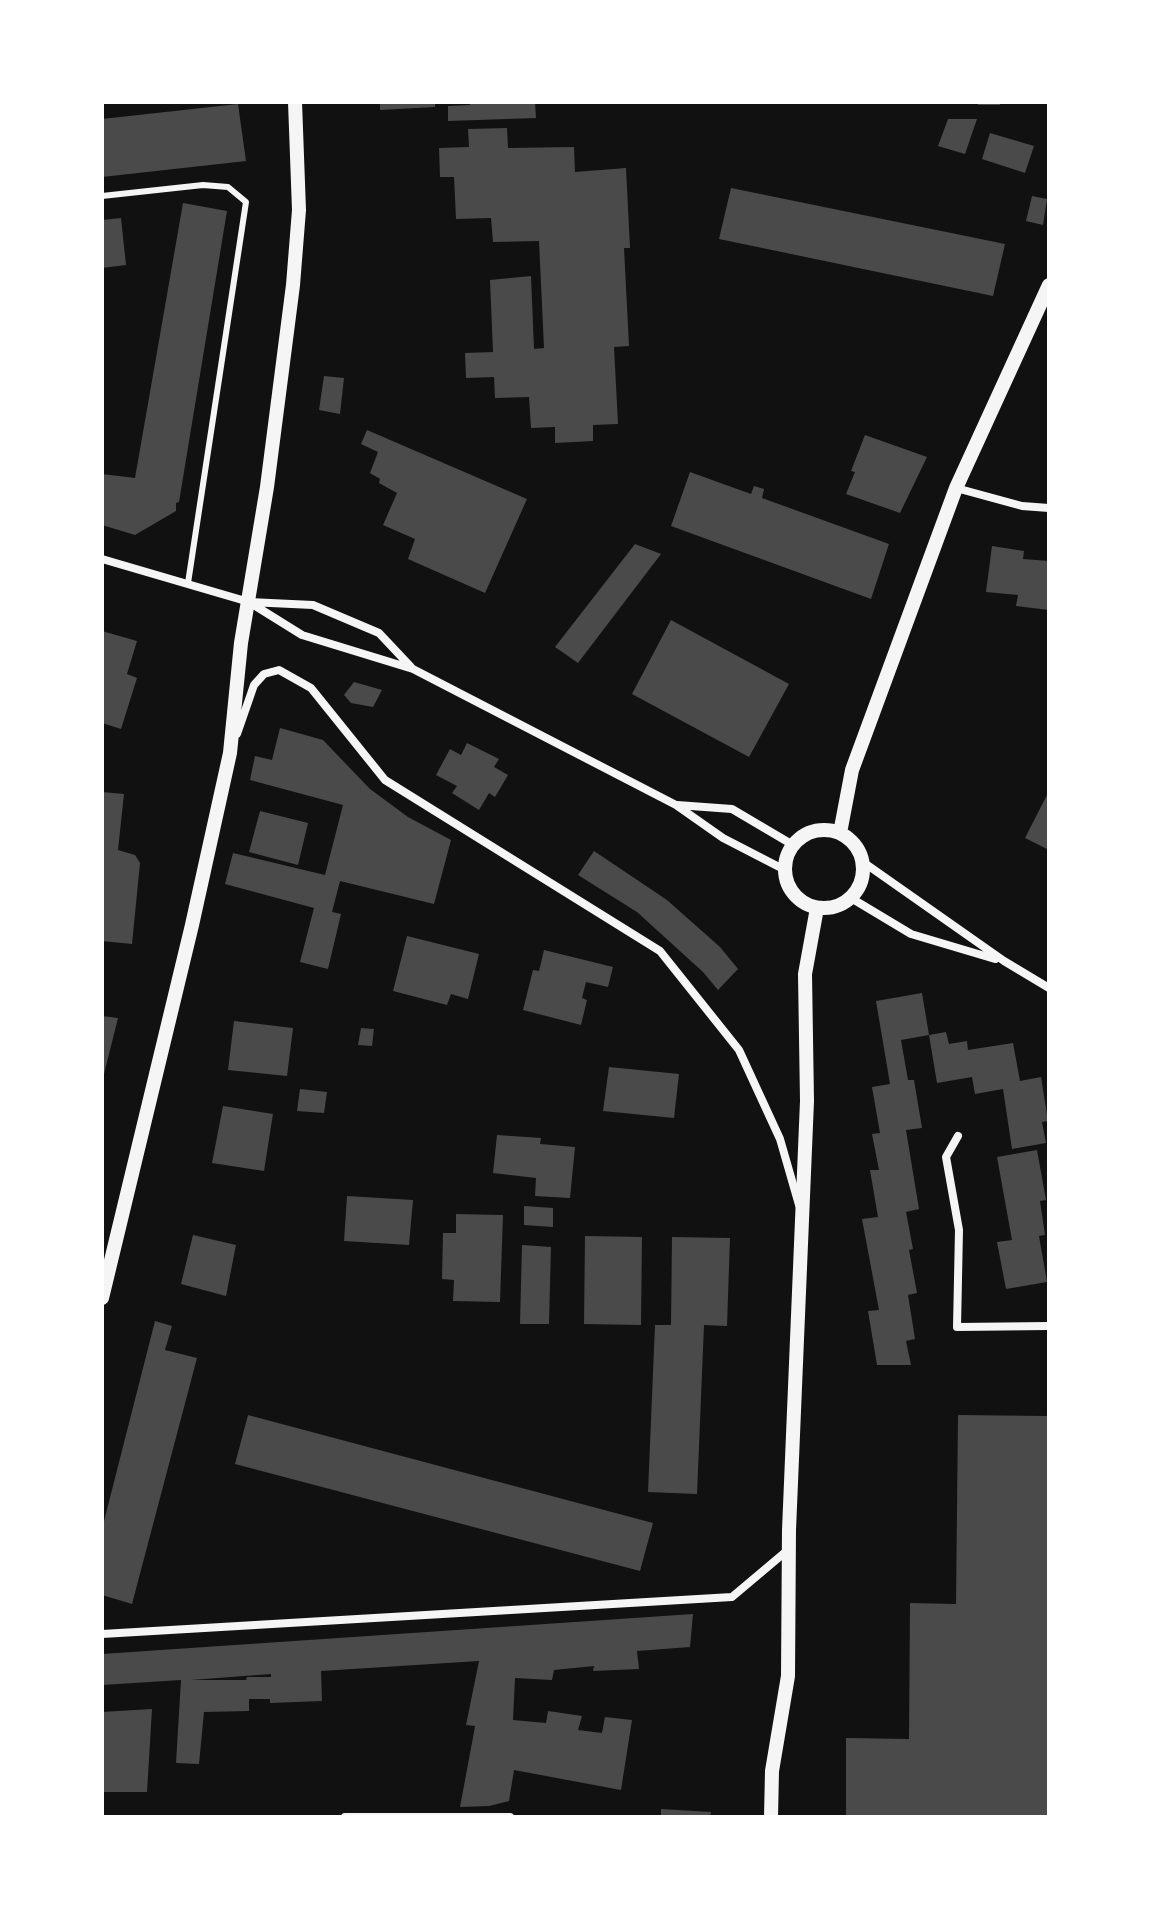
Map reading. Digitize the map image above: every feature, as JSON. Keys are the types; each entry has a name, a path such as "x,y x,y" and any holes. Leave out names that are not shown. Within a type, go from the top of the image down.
{"street":[{"path":"102,1298 230,753 241,643 267,487 293,285 299,210 295,102"},
{"path":"840,833 852,770 956,488 1049,285"},
{"path":"956,488 1022,506 1049,508"},
{"path":"102,559 249,602 302,635 413,669 676,805 723,838 785,870"},
{"path":"249,602 313,605 379,633 413,669"},
{"path":"230,753 254,685 264,674 279,670 311,688 385,780 660,951 739,1050 780,1139 801,1214"},
{"path":"676,805 732,809 793,845"},
{"path":"863,862 863,876 851,898 841,905 817,908 804,903 794,895 787,883 787,856 793,845 814,831 840,833 851,840 863,862 1004,961 1049,988"},
{"path":"851,898 911,934 1004,961"},
{"path":"771,1817 772,1771 788,1676 789,1549 807,1101 805,974 817,908"},
{"path":"958,1136 946,1157 959,1230 957,1327 1049,1326"},
{"path":"102,1634 732,1597 789,1549"},
{"path":"345,1817 510,1817"}],"lane":[{"path":"102,196 203,185 228,187 246,202 188,583"}],"building":[{"path":"380,102 435,102 435,107 380,110"},
{"path":"469,102 535,103 536,118 448,121 448,106 470,105"},
{"path":"978,102 1000,102 1000,105 978,105"},
{"path":"238,104 246,161 102,177 102,119"},
{"path":"948,119 977,119 965,154 938,146"},
{"path":"507,128 508,148 574,147 575,172 626,168 630,248 624,248 629,346 614,347 618,424 593,425 593,441 555,443 555,427 531,428 529,397 495,398 494,377 466,378 465,353 493,352 490,280 531,276 534,349 544,348 539,241 493,242 491,218 456,219 454,177 440,177 439,148 469,147 468,129"},
{"path":"990,133 1034,146 1025,173 982,159"},
{"path":"731,188 1005,244 993,296 719,239"},
{"path":"1032,196 1047,199 1043,225 1026,221"},
{"path":"183,203 227,211 179,502 176,503 176,511 135,535 102,525 102,474 135,478"},
{"path":"121,218 126,265 102,268 102,220"},
{"path":"324,376 344,378 340,414 319,410"},
{"path":"367,430 527,499 485,593 408,559 415,539 383,525 397,493 379,483 380,479 370,473 378,452 361,444"},
{"path":"865,435 927,457 900,513 846,494"},
{"path":"690,472 751,494 754,486 764,489 762,498 889,544 871,599 671,526"},
{"path":"635,544 661,554 578,663 555,647"},
{"path":"992,546 1024,551 1023,559 1049,561 1049,610 1016,606 1018,595 986,592"},
{"path":"671,620 789,684 749,757 632,694"},
{"path":"102,631 137,641 127,674 137,678 121,729 102,723"},
{"path":"354,682 382,690 373,707 351,703 344,695"},
{"path":"280,728 323,740 370,789 408,817 451,840 434,904 340,881 332,912 341,914 328,969 300,962 314,908 225,884 233,853 325,875 343,805 250,780 255,756 272,760"},
{"path":"467,743 499,759 494,767 508,775 495,797 489,793 479,810 452,793 457,786 436,775 450,749 461,755"},
{"path":"1049,791 1049,850 1025,838"},
{"path":"102,792 124,794 118,850 135,855 140,863 132,944 102,941"},
{"path":"260,811 308,823 298,865 249,852"},
{"path":"594,851 667,900 720,947 738,969 718,990 703,972 637,912 578,875"},
{"path":"407,936 479,954 468,999 451,994 447,1005 393,991"},
{"path":"544,950 613,967 608,987 586,982 582,998 587,1000 581,1025 523,1010 533,970 539,971"},
{"path":"922,993 929,1035 901,1040 908,1080 914,1080 922,1128 906,1130 919,1209 906,1212 917,1293 908,1295 915,1339 906,1341 911,1365 877,1365 868,1311 879,1310 862,1219 878,1217 870,1170 879,1170 872,1134 880,1133 872,1087 890,1084 876,1001"},
{"path":"102,1016 118,1018 103,1078 102,1078"},
{"path":"234,1021 293,1028 287,1076 228,1070"},
{"path":"361,1028 374,1029 372,1046 358,1045"},
{"path":"946,1032 949,1044 967,1041 968,1050 1013,1043 1020,1081 1041,1077 1048,1121 1042,1122 1046,1143 1012,1149 1003,1089 975,1094 972,1077 937,1083 929,1035"},
{"path":"609,1067 679,1074 674,1118 603,1111"},
{"path":"300,1089 327,1092 324,1113 297,1111"},
{"path":"223,1106 273,1114 264,1171 212,1163"},
{"path":"497,1135 541,1138 540,1144 575,1147 570,1198 535,1196 536,1178 493,1173"},
{"path":"1037,1150 1046,1200 1040,1201 1045,1235 1039,1236 1047,1282 1006,1289 997,1242 1012,1240 997,1157"},
{"path":"347,1196 413,1200 409,1245 344,1241"},
{"path":"524,1206 553,1208 553,1227 524,1225"},
{"path":"456,1214 503,1215 500,1302 453,1301 454,1280 442,1279 443,1233 456,1233"},
{"path":"193,1235 236,1245 226,1296 181,1284"},
{"path":"585,1236 642,1237 641,1325 584,1324"},
{"path":"672,1237 730,1238 727,1326 704,1325 697,1494 648,1492 655,1325 671,1325"},
{"path":"522,1245 551,1247 549,1324 520,1324"},
{"path":"155,1321 172,1326 165,1350 197,1358 132,1604 102,1595 102,1529"},
{"path":"248,1415 653,1523 640,1571 235,1464"},
{"path":"958,1415 1047,1416 1047,1817 846,1817 846,1738 909,1739 910,1603 956,1604"},
{"path":"693,1614 690,1647 637,1651 639,1669 593,1671 594,1666 554,1670 552,1680 515,1678 513,1720 546,1723 548,1711 582,1716 578,1730 602,1733 605,1717 632,1720 621,1790 514,1770 509,1801 489,1806 460,1807 475,1726 466,1725 479,1661 321,1671 322,1701 270,1703 270,1699 249,1699 249,1711 204,1712 199,1764 176,1763 181,1680 102,1685 102,1654","holes":["271,1674 271,1677 247,1677 246,1680 191,1680"]},
{"path":"152,1709 147,1792 102,1792 102,1712"},
{"path":"661,1809 711,1812 710,1817 661,1817"}]}
